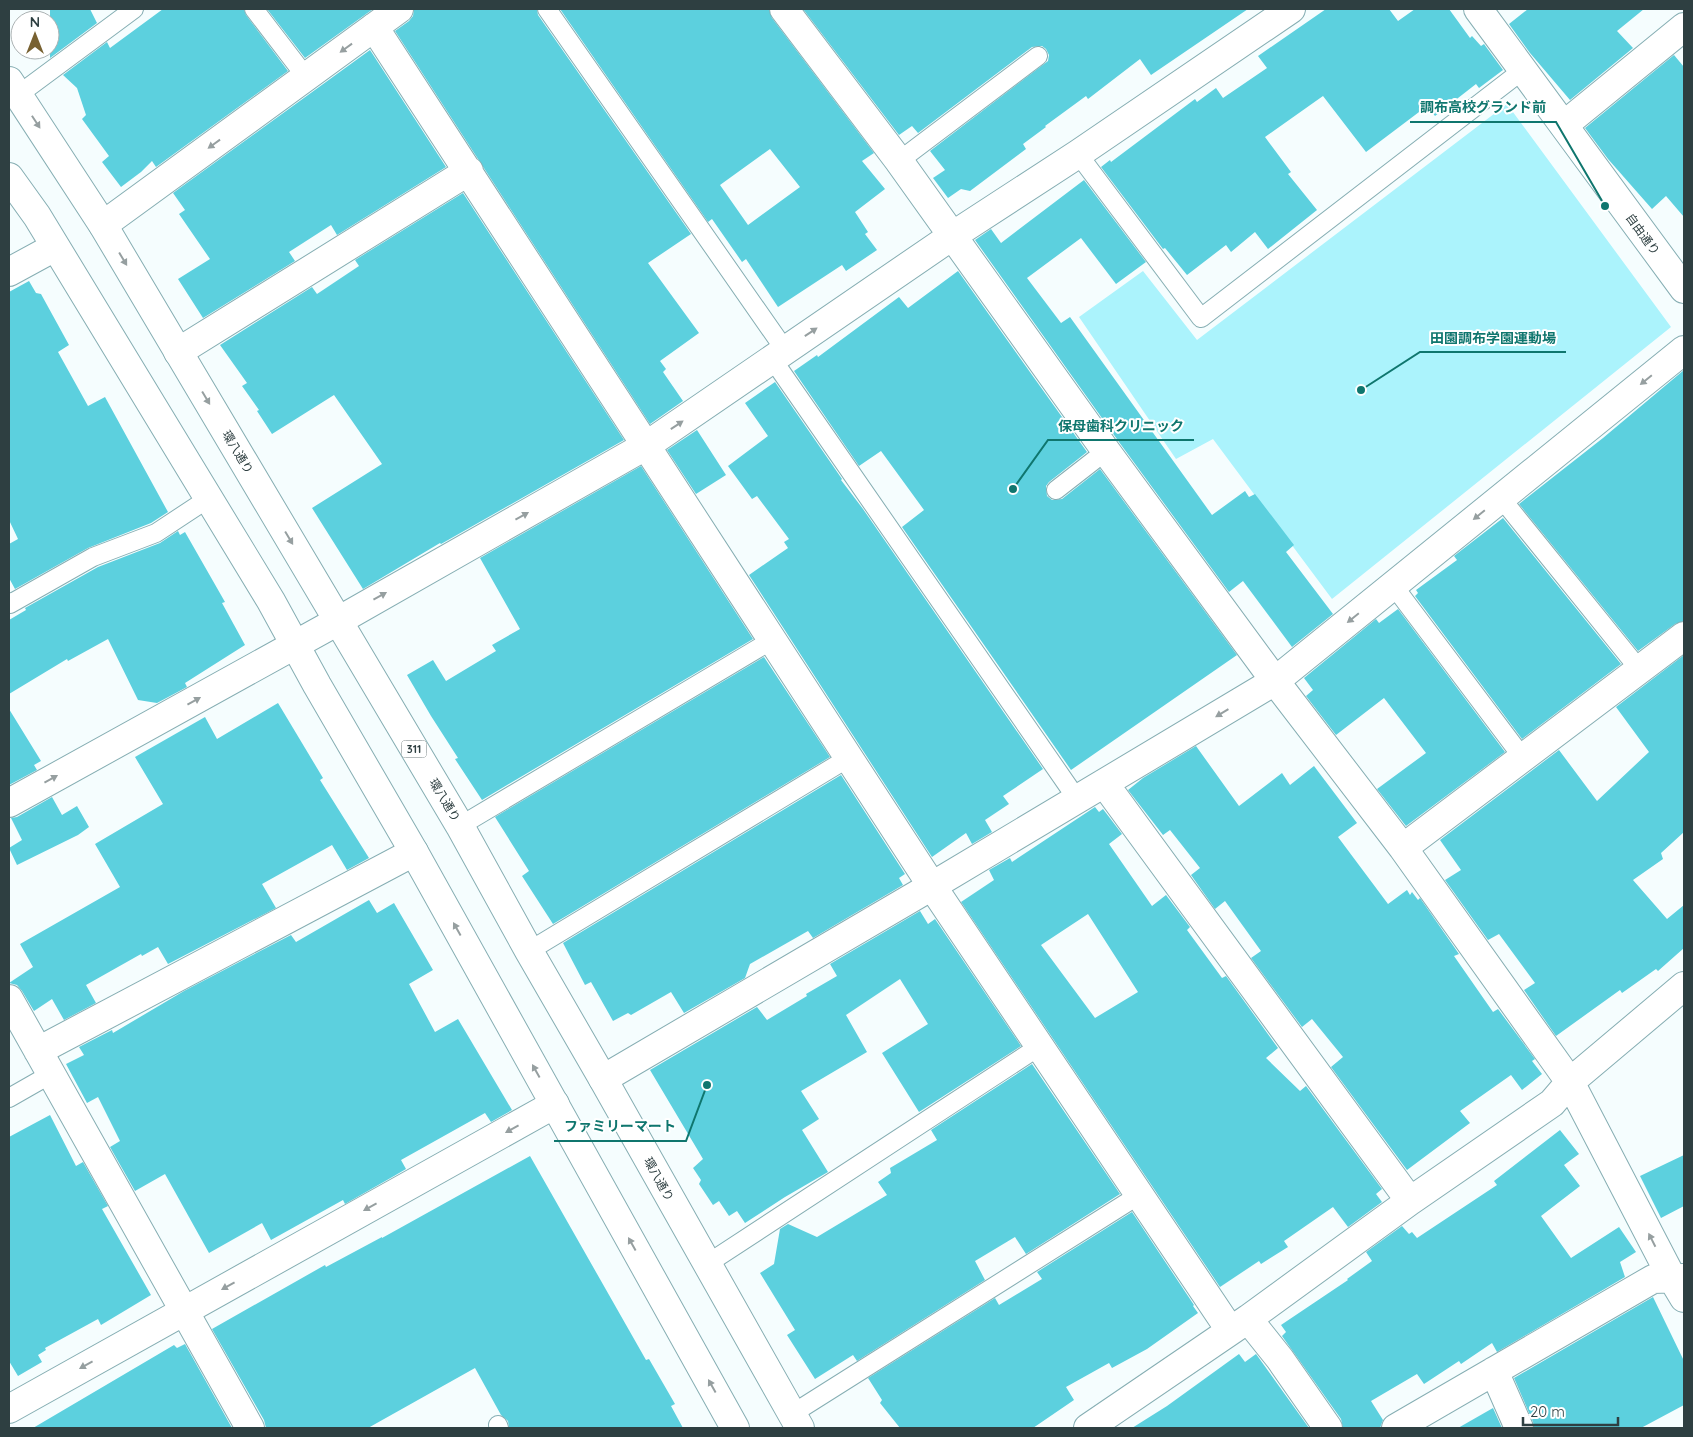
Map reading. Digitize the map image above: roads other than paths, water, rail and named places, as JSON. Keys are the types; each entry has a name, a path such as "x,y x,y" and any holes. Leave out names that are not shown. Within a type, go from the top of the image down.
{"street":[{"path":"103,225 399,9"},
{"path":"784,9 899,161 1106,451 1275,681 1403,848 1570,1082 1680,1284"},
{"path":"9,802 338,621 647,446 952,236 1078,154 1291,9"},
{"name":"自由通り","path":"1478,9 1684,290"},
{"path":"374,27 850,757 932,886 1139,1195 1239,1325 1280,1359 1328,1428"},
{"path":"1564,125 1684,27"},
{"name":"環八通り","path":"14,88 103,225 460,826 796,1421"},
{"path":"178,352 469,171"},
{"path":"9,176 37,216 54,247 271,601 294,645 414,852 735,1428"},
{"path":"9,272 54,247"},
{"path":"603,1079 932,886 1275,681 1684,350"},
{"path":"1403,848 1684,636"},
{"path":"1104,782 1410,1202"},
{"path":"44,1062 414,852"},
{"path":"1088,1428 1239,1325 1552,1103 1570,1082 1684,986"},
{"path":"9,999 250,1428"},
{"path":"9,1408 555,1104"},
{"path":"1396,1428 1653,1279 1680,1284"},
{"path":"1494,1371 1519,1428"}],"lane":[{"path":"14,88 134,9"},
{"path":"254,9 306,77"},
{"path":"547,9 1077,799"},
{"path":"899,161 1038,56"},
{"path":"1078,154 1201,318 1523,70"},
{"path":"1056,490 1106,451"},
{"path":"9,602 10,604 93,557 156,533 209,498"},
{"path":"1500,498 1639,670"},
{"path":"1393,585 1522,758"},
{"path":"460,826 772,640"},
{"path":"529,951 850,757"},
{"path":"707,1264 1040,1046"},
{"path":"9,1098 44,1062"},
{"path":"796,1421 1139,1195"}],"place":[{"name":"調布高校グランド前","path":"1605,206"},
{"name":"田園調布学園運動場","path":"1361,390"},
{"name":"保母歯科クリニック","path":"1013,489"},
{"name":"ファミリーマート","path":"707,1085"}]}
